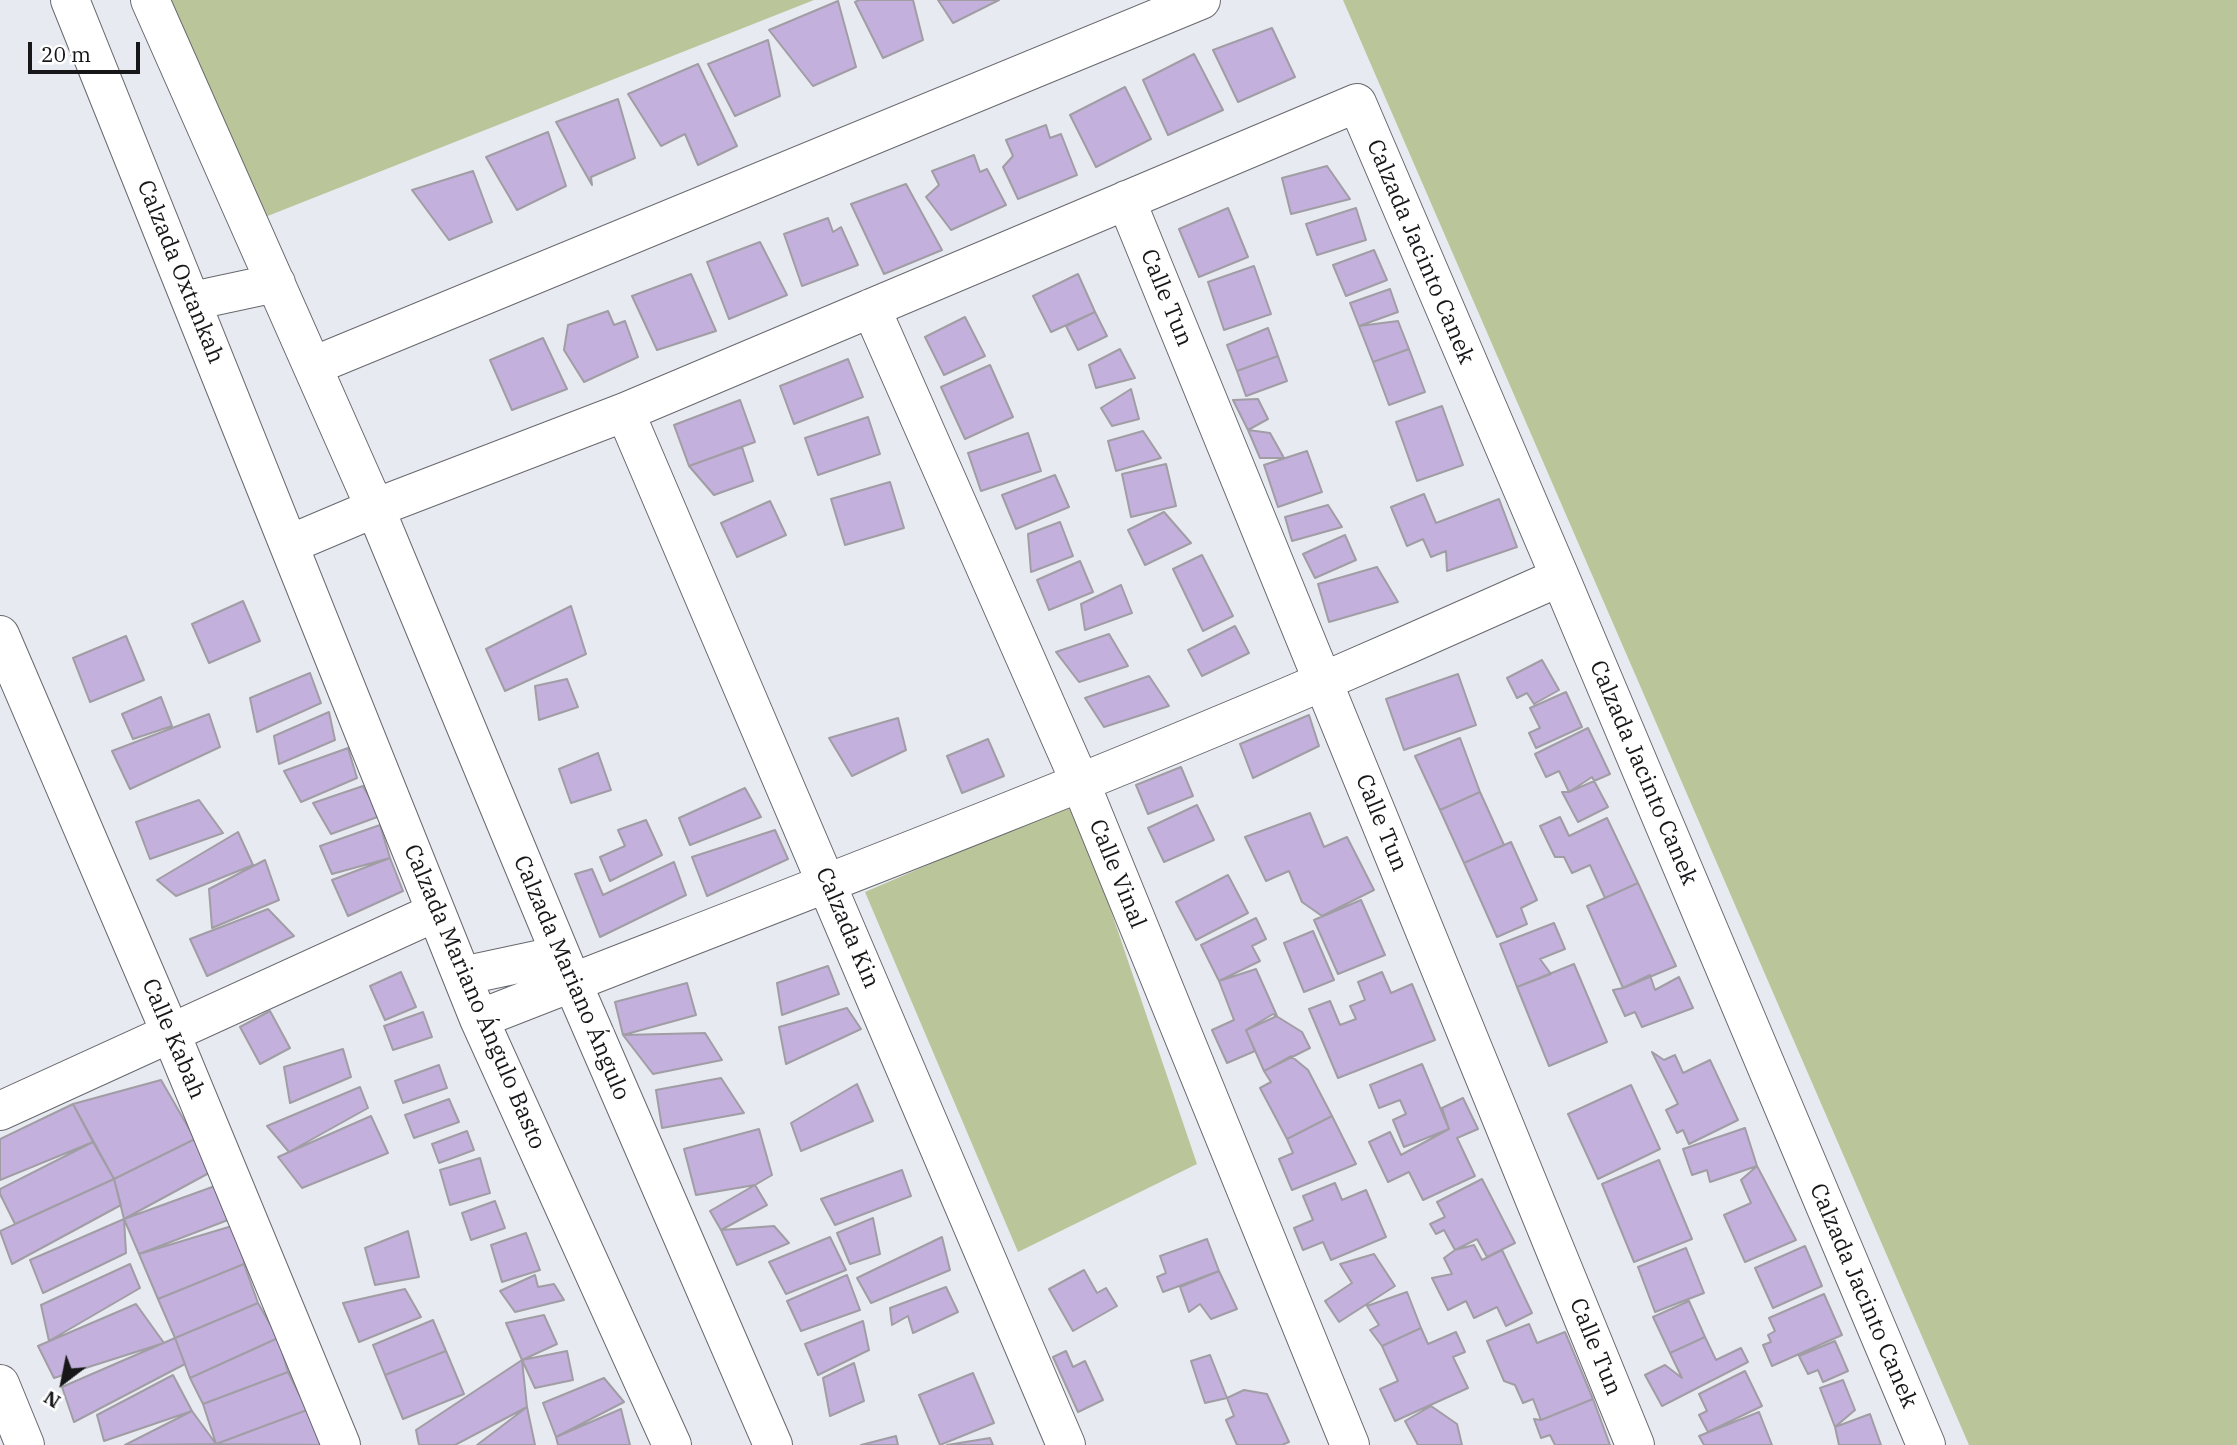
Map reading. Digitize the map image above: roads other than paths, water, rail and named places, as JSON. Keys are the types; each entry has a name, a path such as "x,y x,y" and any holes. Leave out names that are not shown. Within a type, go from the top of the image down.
{"street":[{"name":"Calzada Oxtankah","path":"70,0 290,544"},
{"path":"150,0 375,508"},
{"path":"313,366 1201,0"},
{"name":"Calzada Jacinto Canek","path":"1126,200 1357,103 1926,1445"},
{"path":"290,544 375,508 625,412 1126,200"},
{"name":"Calle Tun","path":"1126,200 1635,1445"},
{"path":"192,301 276,283"},
{"name":"Calle Vinal","path":"871,308 1080,782 1350,1445"},
{"name":"Calzada Kin","path":"625,412 1066,1445"},
{"name":"Calzada Mariano Ángulo","path":"375,508 566,969 773,1445"},
{"name":"Calzada Mariano Ángulo Basto","path":"290,544 479,1018 672,1445"},
{"path":"479,1018 566,969 828,884 1323,681 1560,577"},
{"name":"Calle Kabah","path":"0,635 171,1034 341,1445"},
{"path":"0,1111 436,912"},
{"path":"462,976 566,969"},
{"path":"0,1384 25,1445"}]}
